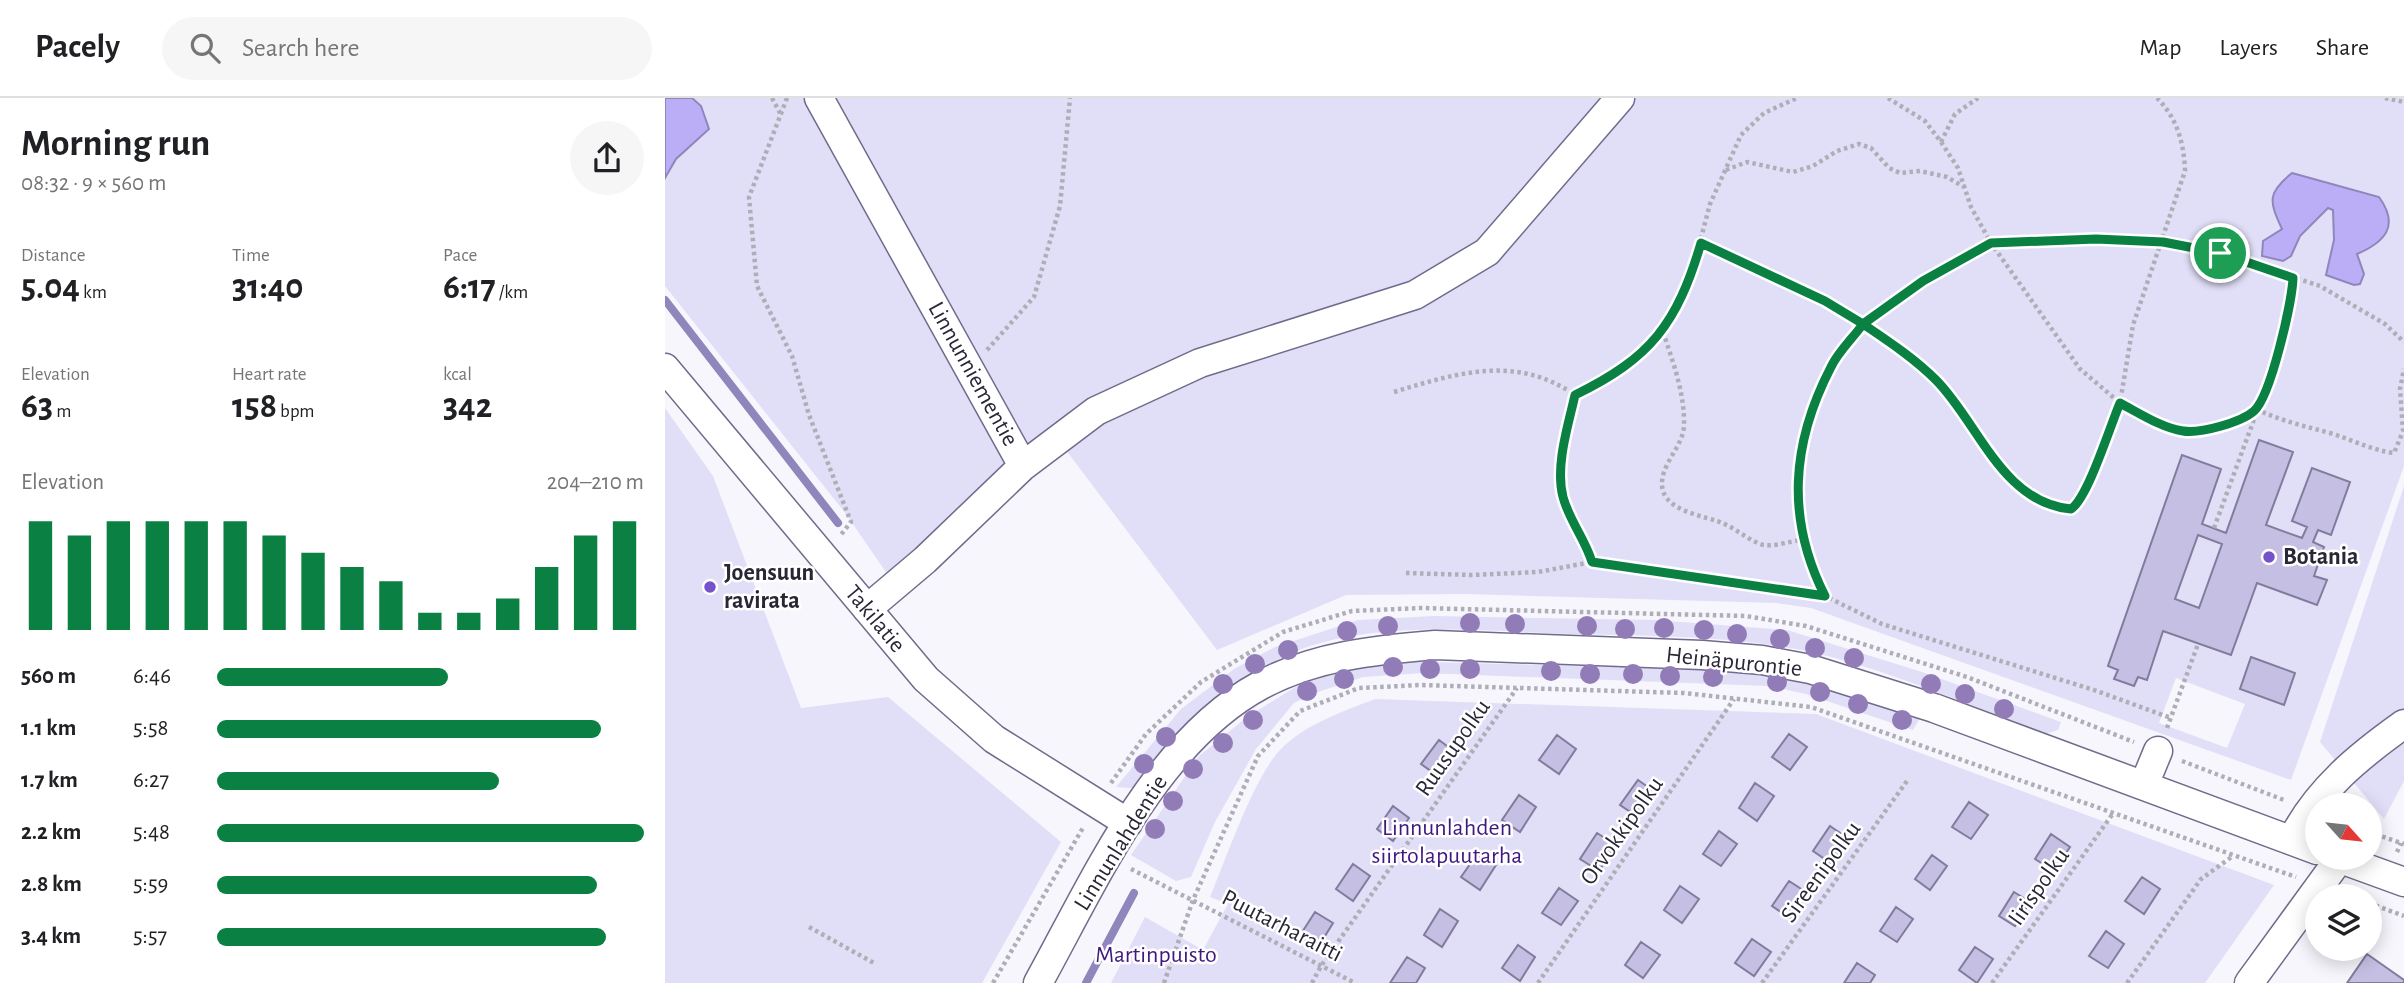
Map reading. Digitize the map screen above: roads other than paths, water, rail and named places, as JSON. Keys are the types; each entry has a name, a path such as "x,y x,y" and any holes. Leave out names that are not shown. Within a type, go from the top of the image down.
{"street":[{"name":"Linnunniementie","path":"819,98 1023,466 925,560 867,609"},
{"path":"1023,466 1096,411 1201,363 1415,295 1487,252 1620,98"},
{"name":"Takilatie","path":"665,368 926,679 994,739 1128,823"},
{"name":"Heinäpurontie","path":"1219,715 1259,685 1346,654 1436,645 1702,655 1798,667 1865,685 2304,845"},
{"name":"Linnunlahdentie","path":"1038,983 1128,823 1182,751 1219,715"},
{"path":"2304,845 2308,810 2365,752 2404,724"},
{"path":"2144,785 2158,751"},
{"path":"2249,983 2331,870"},
{"path":"2372,870 2404,882"}],"waterway":[{"path":"665,300 838,523"},
{"path":"1086,983 1134,893"}],"place":[{"name":"Botania","path":"2269,557"},
{"name":"Joensuun ravirata","path":"710,587"}],"park label":[{"name":"Linnunlahden siirtolapuutarha","path":"1447,842"},
{"name":"Martinpuisto","path":"1156,955"}]}
